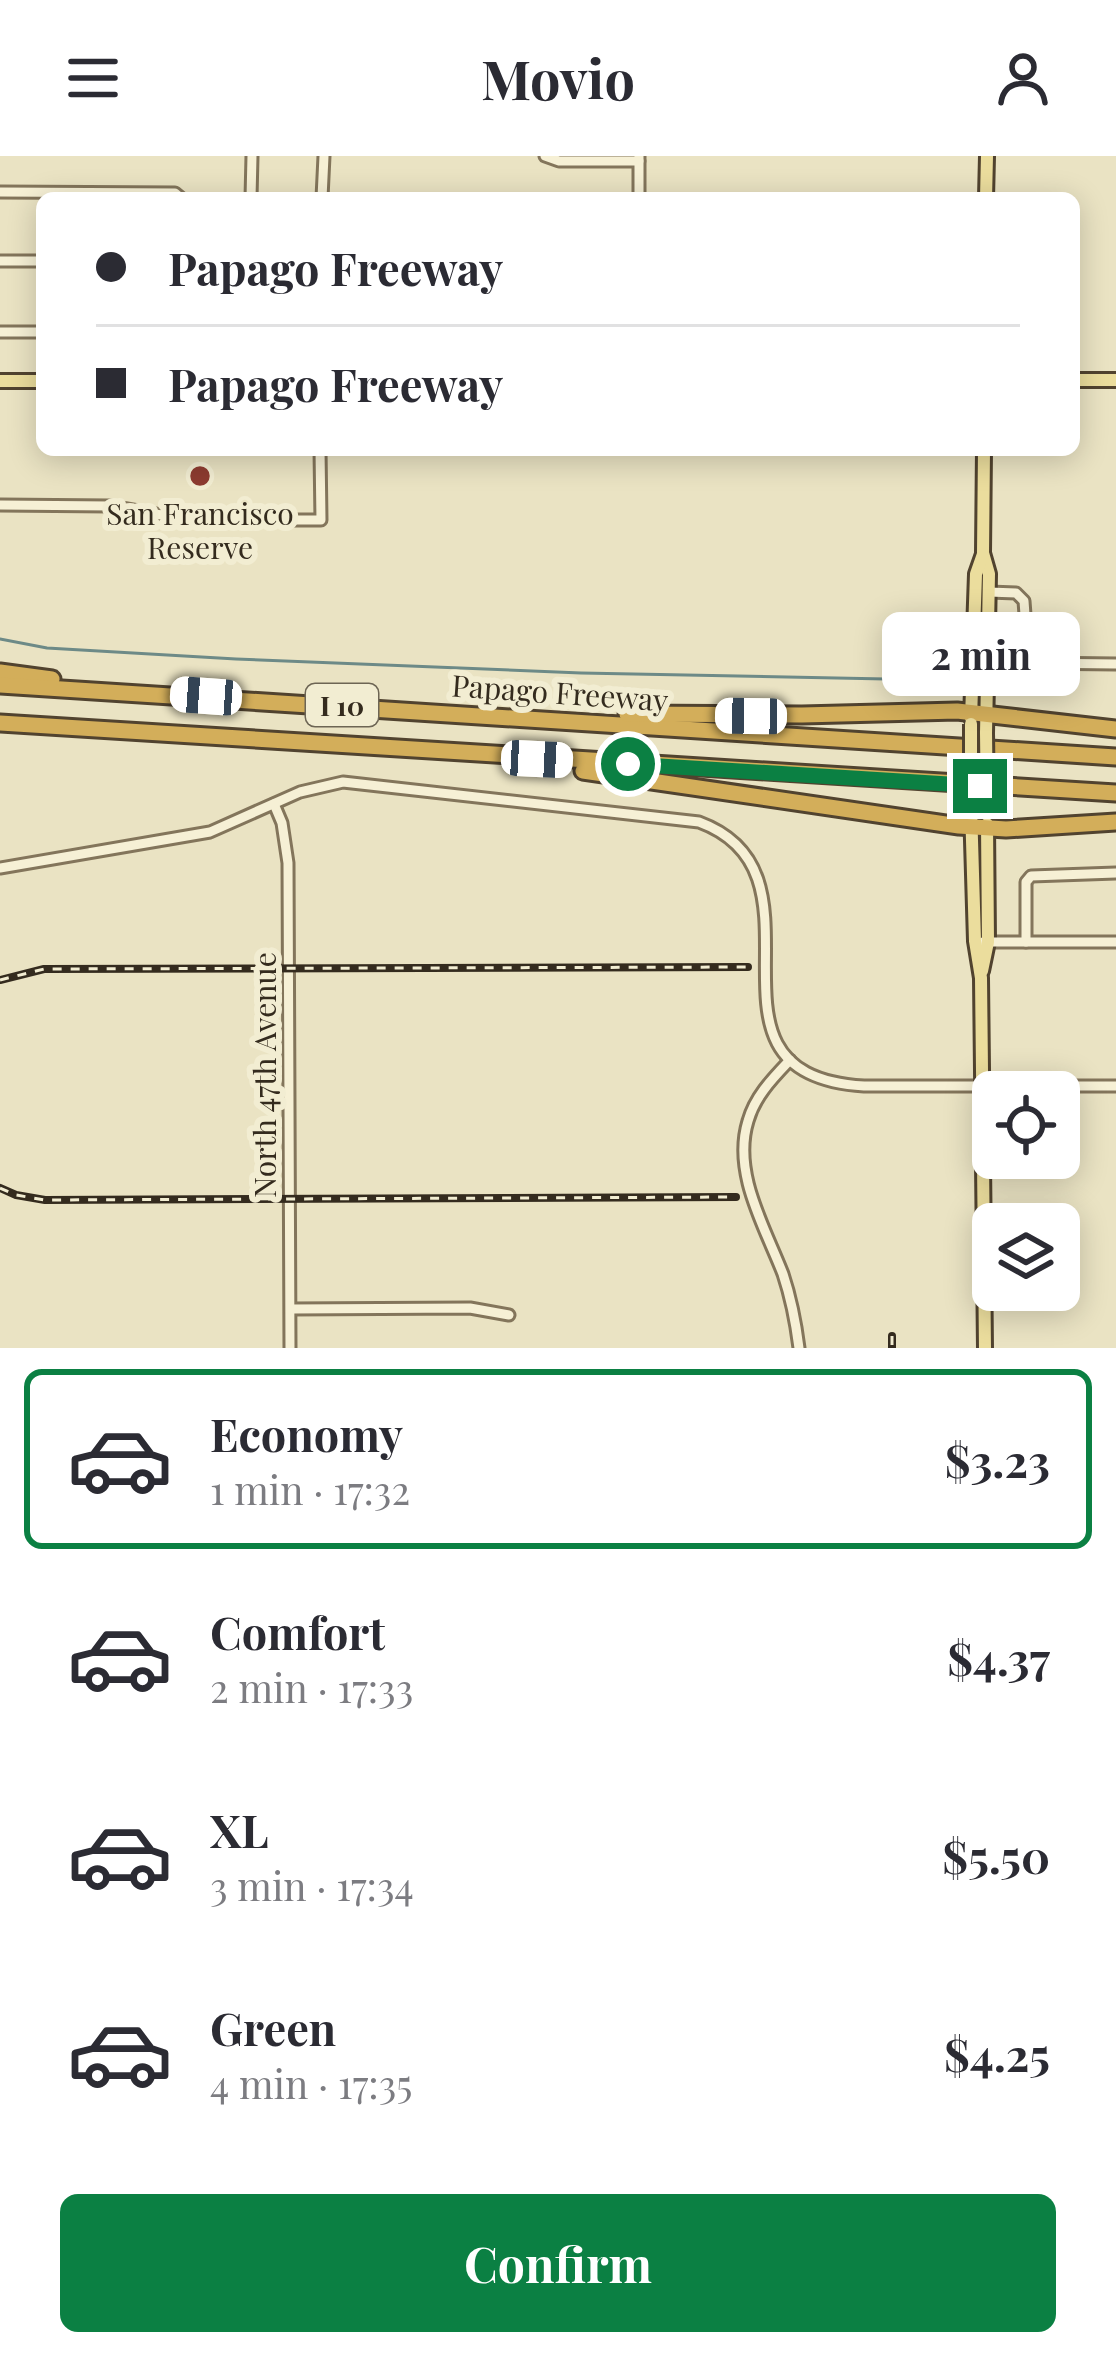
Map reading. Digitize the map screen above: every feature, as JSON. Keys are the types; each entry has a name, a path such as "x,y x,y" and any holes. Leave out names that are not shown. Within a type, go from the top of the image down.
{"highway":[{"path":"0,672 162,694"},
{"name":"Papago Freeway","path":"0,685 1116,757"},
{"path":"522,716 958,711 979,719 1116,729"},
{"name":"I 10","path":"0,724 1116,794"},
{"path":"0,733 161,735"},
{"path":"491,756 982,823 1116,822"}],"main road":[{"path":"986,192 987,156"},
{"path":"1080,380 1116,380"},
{"path":"0,381 36,381"},
{"path":"983,1071 979,719 984,456"},
{"path":"982,574 989,592 971,807 982,823"},
{"path":"984,1179 985,1348"}],"street":[{"path":"251,192 252,156"},
{"path":"322,192 324,156"},
{"path":"545,156 559,160 639,158 639,192"},
{"path":"0,192 36,193"},
{"path":"0,261 36,261"},
{"path":"0,332 36,332"},
{"path":"0,505 113,506 190,520 321,520 320,456"},
{"path":"989,592 1016,593 1024,601 1031,663 1116,664"},
{"path":"0,868 210,832 319,786 370,782 711,826 739,844 760,876 765,1003 773,1034 790,1060 812,1076 839,1084 972,1086"},
{"name":"North 47th Avenue","path":"274,804 288,863 290,1348"},
{"path":"1026,942 1026,882 1030,876 1116,873"},
{"path":"981,942 1116,942"},
{"path":"790,1060 769,1082 748,1121 744,1163 784,1278 799,1348"},
{"path":"1080,1086 1116,1086"},
{"path":"290,1309 470,1308 509,1315"}],"waterway":[{"path":"0,639 47,648 236,659 886,679 955,689"}],"railway":[{"path":"0,980 44,969 748,967"},
{"path":"0,1188 45,1200 736,1197"},
{"path":"892,1336 892,1348"}],"place":[{"name":"San Francisco Reserve","path":"200,476"}],"route":[{"path":"628,764 980,786"}]}
